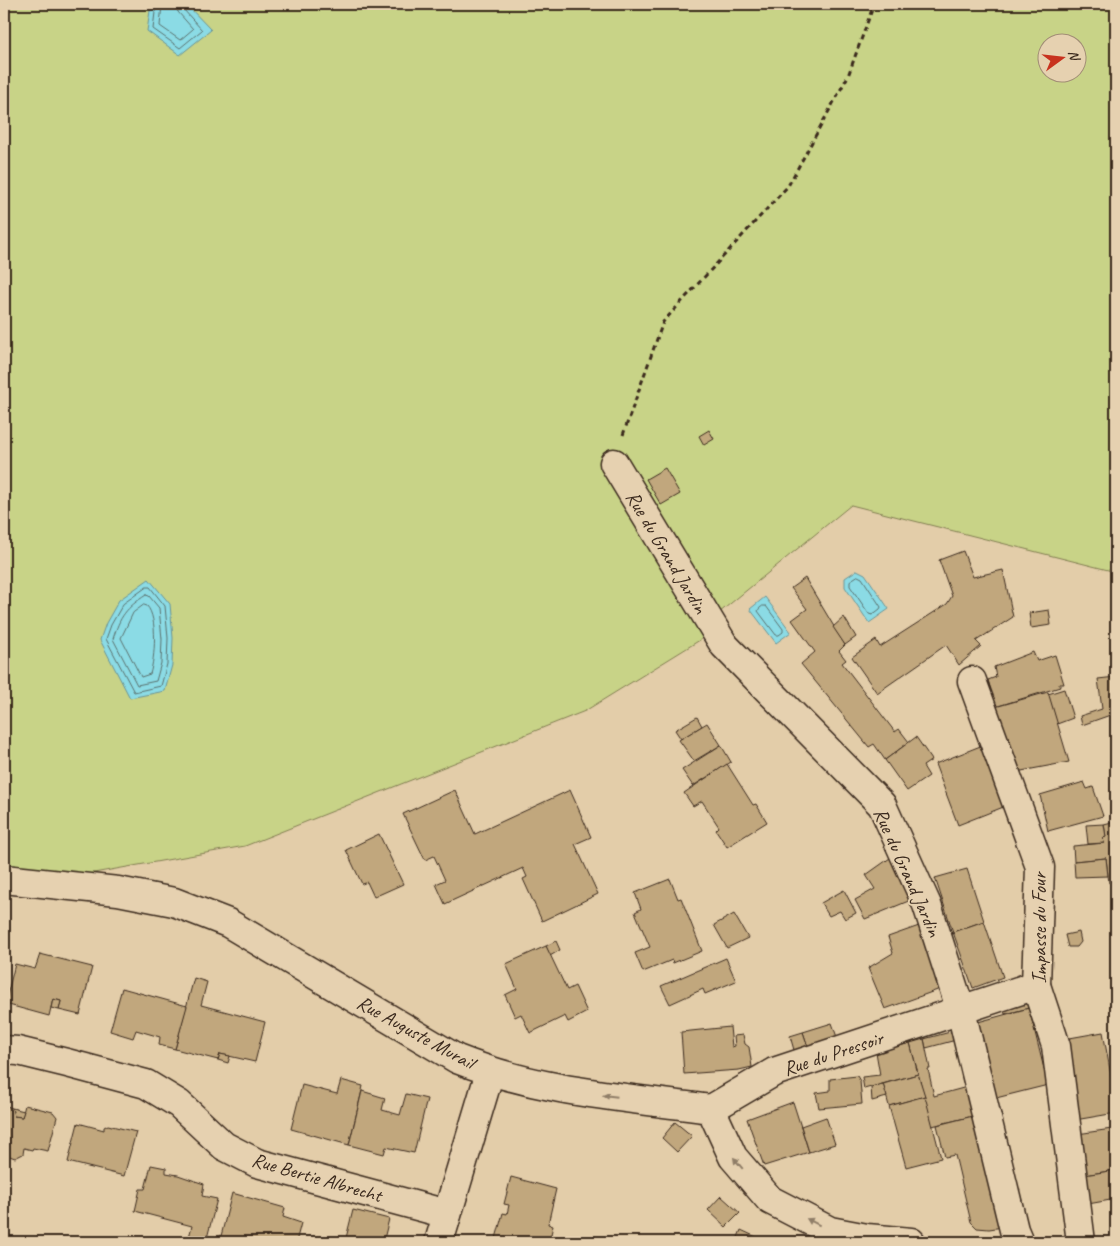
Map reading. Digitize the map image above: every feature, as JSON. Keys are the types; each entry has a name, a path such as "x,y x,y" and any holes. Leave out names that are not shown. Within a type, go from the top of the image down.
{"street":[{"name":"Rue du Grand Jardin","path":"614,463 724,645 882,805 927,905 961,1011 1014,1230 1020,1242"},
{"name":"Impasse du Four","path":"972,681 1040,867 1036,985 1056,1046 1081,1242"},
{"name":"Rue Auguste Murail","path":"4,879 118,891 174,902 201,912 228,923 457,1059 490,1072 524,1082 583,1093 711,1109"},
{"name":"Rue du Pressoir","path":"711,1109 774,1072 1036,985"},
{"name":"Rue Bertie Albrecht","path":"4,1050 18,1051 67,1062 146,1084 178,1104 224,1146 258,1163 447,1214"},
{"path":"439,1242 490,1072"},
{"path":"711,1109 733,1157 770,1200 830,1230 867,1238 912,1242"}],"path":[{"path":"614,463 663,322 788,186 848,76 874,4"}],"green space":[{"path":"4,4 1116,4 1116,572 851,505 703,626 708,635 585,711 245,846 4,889","holes":["623,451 698,617 614,464"]}],"water":[{"path":"151,4 186,4 211,30 180,55 147,31"},
{"path":"857,570 865,574 889,609 869,623 845,587 845,578"},
{"path":"149,579 170,604 173,638 172,665 165,691 130,698 100,640 106,623 119,600"},
{"path":"765,597 791,632 776,643 750,609"}],"building":[{"path":"709,430 714,439 704,445 699,436"},
{"path":"665,468 680,494 661,505 646,479"},
{"path":"963,551 973,577 1003,570 1013,617 976,641 981,646 959,665 946,645 877,693 852,657 876,640 880,647 947,604 952,596 939,560"},
{"path":"805,578 845,645 839,651 846,660 842,663 895,732 899,729 909,742 885,760 874,744 869,747 801,664 815,652 792,620 807,609 791,588"},
{"path":"1049,610 1051,625 1031,628 1029,613"},
{"path":"844,617 856,637 845,645 833,627"},
{"path":"1033,652 1037,661 1055,655 1064,684 1059,684 1060,687 995,707 988,680 996,677 994,667"},
{"path":"1116,677 1116,713 1082,725 1080,716 1102,709 1098,679"},
{"path":"1064,689 1073,718 1057,724 1048,694"},
{"path":"1048,692 1069,762 1016,772 995,707"},
{"path":"697,717 702,726 681,739 675,730"},
{"path":"707,723 721,745 694,761 679,740"},
{"path":"916,737 932,760 923,766 929,776 907,791 885,760"},
{"path":"988,743 1011,804 958,825 935,764"},
{"path":"721,745 731,762 693,786 682,770"},
{"path":"727,764 753,805 756,804 767,822 727,847 716,830 719,827 702,801 693,806 684,793"},
{"path":"1084,782 1087,789 1093,787 1103,816 1048,831 1040,795"},
{"path":"455,790 475,834 570,790 591,837 575,844 598,894 542,921 523,879 527,877 523,868 445,904 436,884 445,880 434,856 425,860 403,814"},
{"path":"1116,821 1116,882 1109,883 1106,858 1074,861 1073,846 1104,843 1103,838 1106,837 1104,824"},
{"path":"1104,824 1106,837 1103,838 1104,843 1088,844 1086,825"},
{"path":"379,834 403,884 374,897 367,882 362,884 346,850"},
{"path":"890,858 911,900 865,919 855,900 875,889 866,875"},
{"path":"1106,858 1108,876 1075,877 1074,861"},
{"path":"967,869 984,921 953,932 935,878"},
{"path":"670,879 678,899 681,898 702,951 673,963 672,960 643,972 635,953 650,947 635,912 641,909 635,893"},
{"path":"844,890 856,913 845,919 840,911 829,916 821,903"},
{"path":"734,914 748,938 727,948 714,925"},
{"path":"984,921 1003,977 973,988 953,932"},
{"path":"919,926 943,988 885,1009 868,968 893,953 888,937"},
{"path":"1079,932 1081,942 1077,947 1068,947 1065,935"},
{"path":"556,941 560,950 550,956 546,946"},
{"path":"546,946 567,990 575,986 587,1012 568,1022 565,1016 530,1033 521,1014 515,1017 505,995 517,989 506,964"},
{"path":"40,954 92,967 80,1015 59,1010 61,1001 53,999 49,1016 5,1004 15,964 35,969"},
{"path":"726,958 736,981 705,994 703,989 670,1004 661,986"},
{"path":"194,978 207,982 201,1005 265,1022 255,1062 220,1054 218,1060 175,1049"},
{"path":"122,988 187,1006 175,1049 159,1045 160,1037 136,1030 133,1038 110,1031"},
{"path":"1026,997 1029,1008 1005,1014 1002,1001"},
{"path":"53,999 61,1001 59,1010 51,1008"},
{"path":"1029,1008 1048,1085 996,1098 978,1022"},
{"path":"832,1023 838,1040 810,1053 803,1032"},
{"path":"730,1027 732,1047 735,1046 734,1036 743,1035 745,1044 749,1047 752,1067 739,1070 684,1074 681,1032"},
{"path":"954,1031 956,1040 926,1048 924,1039"},
{"path":"803,1032 810,1053 796,1057 790,1036"},
{"path":"1103,1032 1116,1102 1116,1113 1075,1120 1064,1039"},
{"path":"924,1039 934,1096 967,1087 973,1116 932,1126 910,1043"},
{"path":"910,1043 918,1074 864,1089 862,1077 880,1075 876,1052"},
{"path":"220,1054 230,1056 228,1063 218,1060"},
{"path":"918,1074 925,1096 889,1106 883,1084"},
{"path":"857,1076 860,1081 862,1104 819,1108 816,1093 830,1091 830,1079"},
{"path":"341,1080 363,1086 349,1145 291,1129 302,1085 337,1094"},
{"path":"883,1084 887,1097 872,1101 871,1087"},
{"path":"362,1091 385,1098 382,1110 400,1115 406,1094 427,1099 414,1153 386,1147 384,1154 349,1145"},
{"path":"925,1096 941,1158 906,1167 889,1106"},
{"path":"793,1102 809,1152 764,1166 747,1119"},
{"path":"4,1105 12,1108 14,1116 22,1117 25,1105 53,1112 57,1117 48,1151 24,1148 23,1154 15,1158 4,1154"},
{"path":"12,1108 24,1111 22,1117 14,1116"},
{"path":"973,1116 1003,1227 977,1228 971,1222 955,1155 945,1157 937,1125"},
{"path":"826,1117 835,1144 809,1152 801,1126"},
{"path":"675,1122 692,1136 677,1152 662,1138"},
{"path":"78,1123 104,1130 104,1127 108,1125 136,1132 124,1176 68,1162"},
{"path":"1112,1129 1113,1134 1116,1134 1116,1170 1084,1175 1077,1134"},
{"path":"151,1165 166,1168 166,1173 204,1184 202,1196 217,1199 206,1242 189,1237 192,1226 135,1211 140,1189 145,1189"},
{"path":"1116,1170 1116,1199 1088,1204 1084,1175"},
{"path":"511,1177 556,1189 548,1224 553,1226 549,1242 495,1242 503,1213 507,1214 509,1205 504,1204"},
{"path":"232,1193 285,1208 283,1217 301,1223 296,1242 227,1242 220,1240"},
{"path":"721,1196 740,1213 726,1227 708,1210"},
{"path":"353,1210 389,1219 384,1239 390,1240 389,1242 345,1242"},
{"path":"741,1230 767,1242 736,1242"}]}
